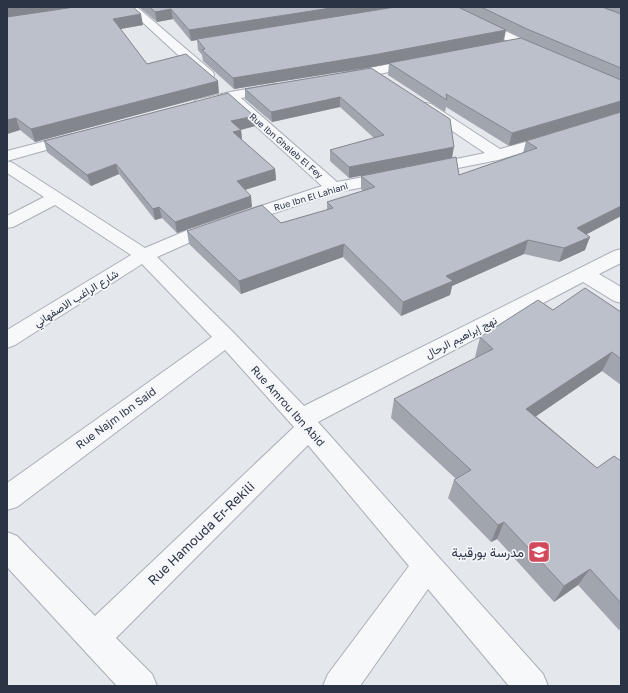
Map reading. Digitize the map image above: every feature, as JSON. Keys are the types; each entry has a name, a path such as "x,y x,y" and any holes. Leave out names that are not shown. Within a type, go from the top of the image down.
{"street":[{"name":"Rue Ibn Ghaleb El Fey","path":"131,7 179,48 230,96 334,188"},
{"path":"447,7 549,56"},
{"path":"497,48 520,43"},
{"path":"179,48 195,46"},
{"path":"335,78 427,61"},
{"path":"373,72 386,81"},
{"path":"191,106 230,96 290,86"},
{"path":"412,98 498,155"},
{"name":"Rue Ibn El Lahiani","path":"144,255 196,233 334,188 498,155 568,134"},
{"path":"7,156 84,136"},
{"name":"Rue Amrou Ibn Abid","path":"7,166 144,255 226,338 305,424 531,686"},
{"path":"7,223 56,198"},
{"name":"شارع الراغب الاصفهاني","path":"7,340 144,255"},
{"name":"نهج إبراهيم الرحال","path":"305,424 621,255"},
{"path":"584,274 621,296"},
{"name":"Rue Najm Ibn Said","path":"7,498 226,338"},
{"name":"Rue Hamouda Er-Rekili","path":"94,638 305,424"},
{"path":"7,546 140,686"},
{"path":"340,686 427,565"}],"building":[{"path":"75,7 133,7 141,14 113,19 147,64 186,54 218,81 31,129 16,118 7,120 7,17"},
{"path":"150,7 337,7 189,30 171,9 155,12"},
{"path":"395,7 458,7 506,30 373,55 233,78 202,50 205,49 197,39"},
{"path":"481,7 602,7 621,14 621,68 527,29"},
{"path":"521,38 621,80 621,101 512,133 446,94 447,100 389,63"},
{"path":"371,68 450,119 454,147 349,167 330,150 384,135 340,97 271,112 245,89"},
{"path":"228,93 254,116 231,121 241,130 233,132 275,169 237,181 251,196 175,222 159,207 153,209 116,164 87,175 44,141"},
{"path":"621,112 621,206 577,228 590,237 564,248 528,240 446,276 453,281 403,302 344,244 239,281 187,231 262,205 281,223 333,208 327,202 375,187 361,176 456,157 459,175 537,148 526,141"},
{"path":"585,288 621,312 621,359 612,352 526,409 597,468 614,456 621,461 621,603 590,569 564,586 504,522 498,525 454,480 471,470 394,399 493,349 480,337 538,300 553,310"}],"place":[{"name":"مدرسة بورقيبة","path":"539,552"}]}
